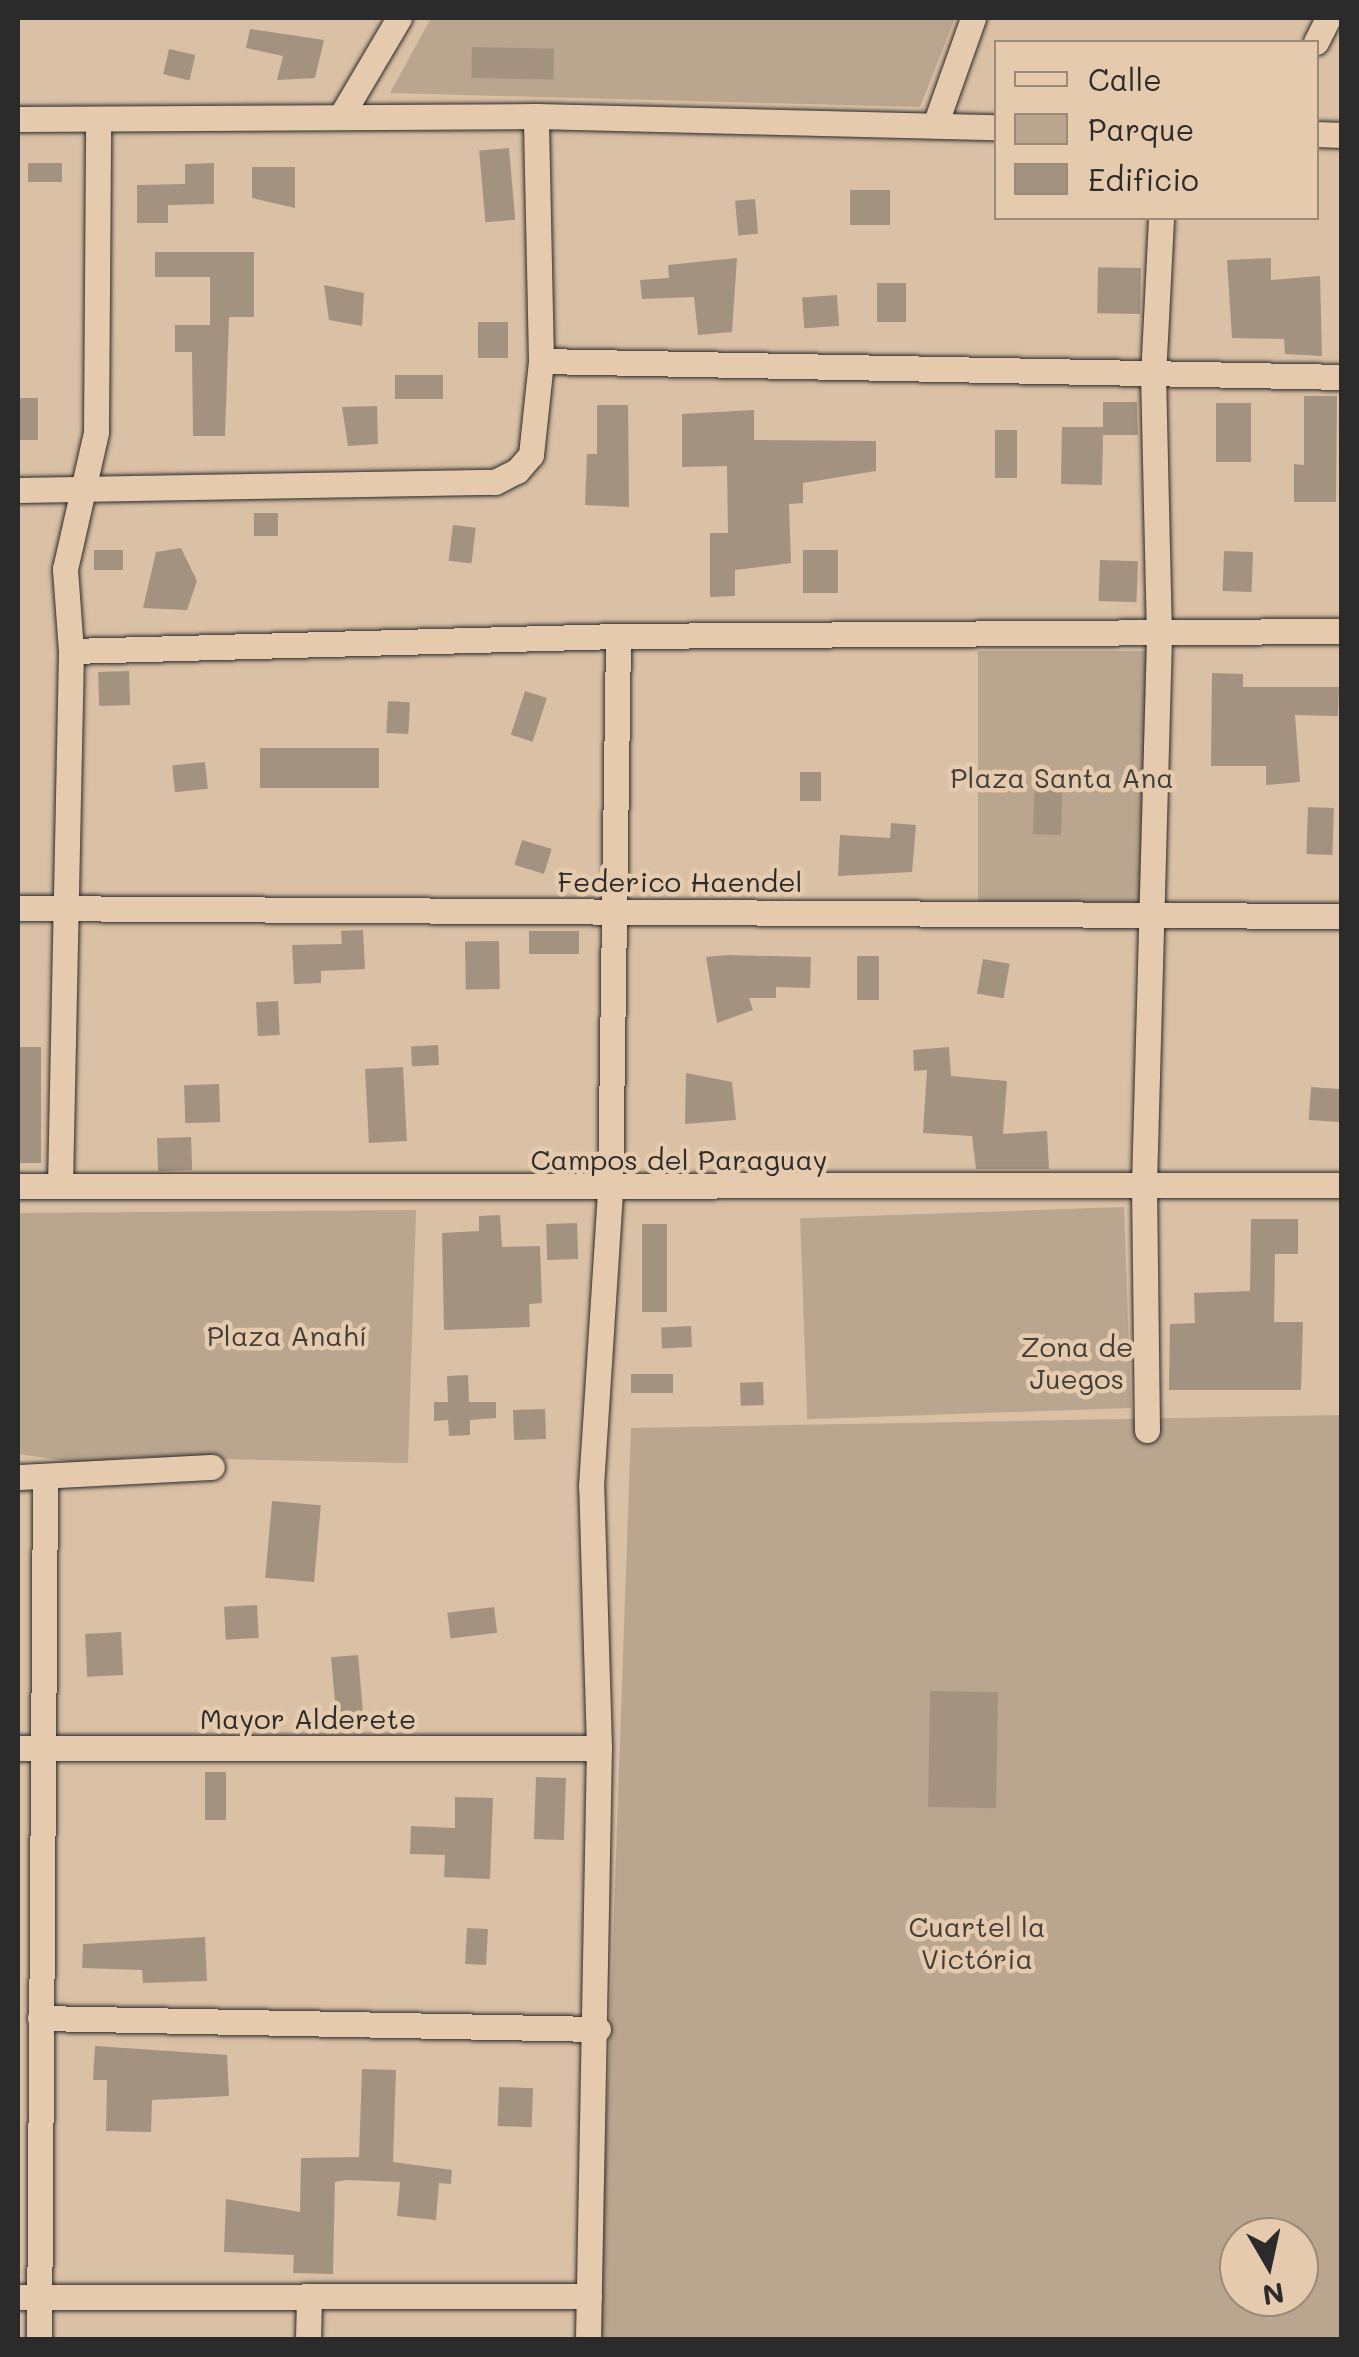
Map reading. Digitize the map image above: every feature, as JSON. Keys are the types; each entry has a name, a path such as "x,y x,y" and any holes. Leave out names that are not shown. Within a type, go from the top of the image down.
{"street":[{"path":"340,116 399,18"},
{"path":"935,125 974,18"},
{"path":"18,490 495,482 531,455 541,361 536,116"},
{"path":"18,119 536,116 994,127"},
{"path":"60,1186 71,651 66,569 96,432 98,119"},
{"path":"1146,1430 1144,1185 1158,637 1153,378 1161,220"},
{"path":"541,361 1153,378 1342,376"},
{"path":"71,651 618,636 1158,637 1342,631"},
{"path":"588,2340 598,2028 599,1748 591,1486 610,1190 618,636"},
{"name":"Federico Haendel","path":"18,908 1342,916"},
{"name":"Campos del Paraguay","path":"18,1186 610,1190 1342,1186"},
{"path":"18,1477 212,1467"},
{"path":"39,2340 28,2298 48,1748 46,1477"},
{"name":"Mayor Alderete","path":"18,1748 599,1748"},
{"path":"40,2018 598,2028"},
{"path":"28,2298 589,2296"},
{"path":"308,2340 309,2299"}],"green space":[{"path":"431,18 955,18 920,107 390,93"},
{"name":"Plaza Santa Ana","path":"978,651 1148,651 1148,902 978,902"},
{"name":"Zona de Juegos","path":"1124,1207 1131,1408 807,1419 800,1218"},
{"name":"Plaza Anahí","path":"416,1210 408,1463 128,1457 95,1465 18,1454 18,1213"},
{"name":"Cuartel la Victória","path":"1341,1415 1341,2339 599,2340 631,1428"}],"building":[{"path":"250,29 324,40 315,78 277,80 283,56 246,48"},
{"path":"472,47 554,48 553,79 471,78"},
{"path":"169,49 195,55 189,80 163,74"},
{"path":"509,148 515,220 485,222 479,151"},
{"path":"28,163 62,163 62,182 28,182"},
{"path":"214,163 214,204 168,205 168,223 137,223 137,185 185,184 185,164"},
{"path":"252,167 295,167 295,208 252,198"},
{"path":"850,190 890,190 890,225 850,225"},
{"path":"755,199 758,234 738,236 735,201"},
{"path":"155,252 254,252 254,317 229,317 225,436 193,436 192,352 175,352 175,325 210,325 210,277 155,277"},
{"path":"737,258 732,332 698,335 694,297 642,299 640,280 669,278 668,265"},
{"path":"1271,258 1271,280 1320,276 1322,356 1285,354 1284,339 1232,338 1227,260"},
{"path":"1098,267 1141,268 1140,314 1097,313"},
{"path":"877,283 906,283 906,322 877,322"},
{"path":"324,285 364,293 362,326 329,320"},
{"path":"837,295 839,326 804,328 802,297"},
{"path":"478,322 508,322 508,358 478,358"},
{"path":"395,375 443,375 443,399 395,399"},
{"path":"1304,396 1337,396 1336,502 1294,502 1294,464 1304,465"},
{"path":"18,398 38,398 38,440 18,440"},
{"path":"1103,402 1137,402 1138,435 1103,435 1102,485 1061,484 1062,427 1103,427"},
{"path":"1216,403 1251,403 1251,462 1216,462"},
{"path":"597,405 628,405 629,507 585,505 587,454 597,454"},
{"path":"377,406 378,444 348,446 342,407"},
{"path":"754,410 754,440 876,441 876,471 803,483 803,503 789,504 791,563 735,570 735,596 710,597 710,533 728,533 727,466 682,467 682,414"},
{"path":"995,430 1017,430 1017,478 995,478"},
{"path":"254,513 278,513 278,536 254,536"},
{"path":"453,525 476,528 471,564 449,561"},
{"path":"181,548 197,581 187,610 143,608 156,552"},
{"path":"94,550 123,550 123,570 94,570"},
{"path":"803,550 838,550 838,593 803,593"},
{"path":"1224,551 1253,552 1252,592 1223,591"},
{"path":"1100,560 1138,561 1137,602 1099,601"},
{"path":"129,671 130,705 99,706 98,672"},
{"path":"1212,673 1243,674 1243,687 1339,687 1338,716 1295,715 1300,782 1266,785 1266,766 1211,766"},
{"path":"525,691 547,698 533,742 511,735"},
{"path":"388,701 410,702 408,734 386,733"},
{"path":"260,748 379,748 379,788 260,788"},
{"path":"205,762 208,789 175,792 172,765"},
{"path":"800,772 821,772 821,801 800,801"},
{"path":"1035,773 1063,774 1061,835 1033,834"},
{"path":"1308,807 1334,808 1332,855 1306,854"},
{"path":"891,823 916,825 912,872 838,876 840,835 890,838"},
{"path":"522,840 552,849 544,874 514,865"},
{"path":"363,930 365,969 321,971 321,983 294,984 292,945 342,944 341,931"},
{"path":"529,931 579,931 579,954 529,954"},
{"path":"499,941 500,989 466,990 465,942"},
{"path":"857,956 879,956 879,1000 857,1000"},
{"path":"706,957 811,957 810,988 776,987 776,998 749,998 753,1010 717,1023"},
{"path":"983,959 1010,964 1004,998 977,993"},
{"path":"278,1001 280,1035 258,1036 256,1002"},
{"path":"438,1045 439,1065 412,1066 411,1046"},
{"path":"18,1047 41,1047 41,1163 18,1163"},
{"path":"949,1047 951,1076 1007,1081 1003,1134 1047,1131 1049,1169 976,1169 972,1136 923,1133 927,1070 914,1071 913,1050"},
{"path":"403,1067 407,1141 369,1143 365,1069"},
{"path":"686,1073 732,1082 736,1120 685,1124"},
{"path":"219,1084 220,1122 185,1123 184,1085"},
{"path":"1311,1087 1342,1089 1340,1122 1309,1120"},
{"path":"191,1137 192,1170 158,1171 157,1138"},
{"path":"500,1215 502,1247 540,1246 542,1303 529,1304 530,1327 444,1330 442,1233 479,1231 479,1216"},
{"path":"1251,1219 1298,1219 1298,1254 1275,1254 1274,1322 1303,1322 1301,1390 1169,1390 1170,1324 1195,1323 1194,1293 1250,1291"},
{"path":"577,1223 578,1259 547,1260 546,1224"},
{"path":"642,1224 667,1224 667,1312 642,1312"},
{"path":"691,1326 692,1347 662,1349 661,1328"},
{"path":"631,1374 673,1374 673,1393 631,1393"},
{"path":"468,1375 469,1402 496,1402 496,1418 470,1420 470,1435 449,1436 448,1420 434,1421 434,1402 448,1402 447,1376"},
{"path":"763,1382 764,1405 741,1406 740,1383"},
{"path":"545,1409 546,1439 514,1440 513,1410"},
{"path":"272,1501 321,1505 314,1582 265,1578"},
{"path":"257,1605 259,1638 226,1640 224,1607"},
{"path":"494,1607 497,1633 451,1639 447,1613"},
{"path":"121,1632 123,1675 87,1677 85,1634"},
{"path":"358,1655 363,1717 337,1719 331,1657"},
{"path":"930,1691 998,1692 996,1808 928,1807"},
{"path":"205,1772 226,1772 226,1820 205,1820"},
{"path":"536,1777 566,1778 564,1840 534,1839"},
{"path":"455,1797 493,1798 490,1879 444,1877 445,1855 410,1854 411,1826 455,1828"},
{"path":"467,1928 488,1929 486,1965 465,1964"},
{"path":"205,1937 207,1981 143,1983 142,1970 82,1968 83,1944"},
{"path":"95,2046 227,2055 229,2096 152,2100 151,2132 106,2131 107,2080 93,2080"},
{"path":"362,2069 396,2070 393,2162 452,2170 451,2184 439,2183 436,2220 397,2216 400,2182 346,2180 335,2182 333,2274 293,2273 294,2255 224,2252 226,2199 300,2212 301,2158 359,2157"},
{"path":"499,2087 533,2088 532,2127 498,2126"}]}
